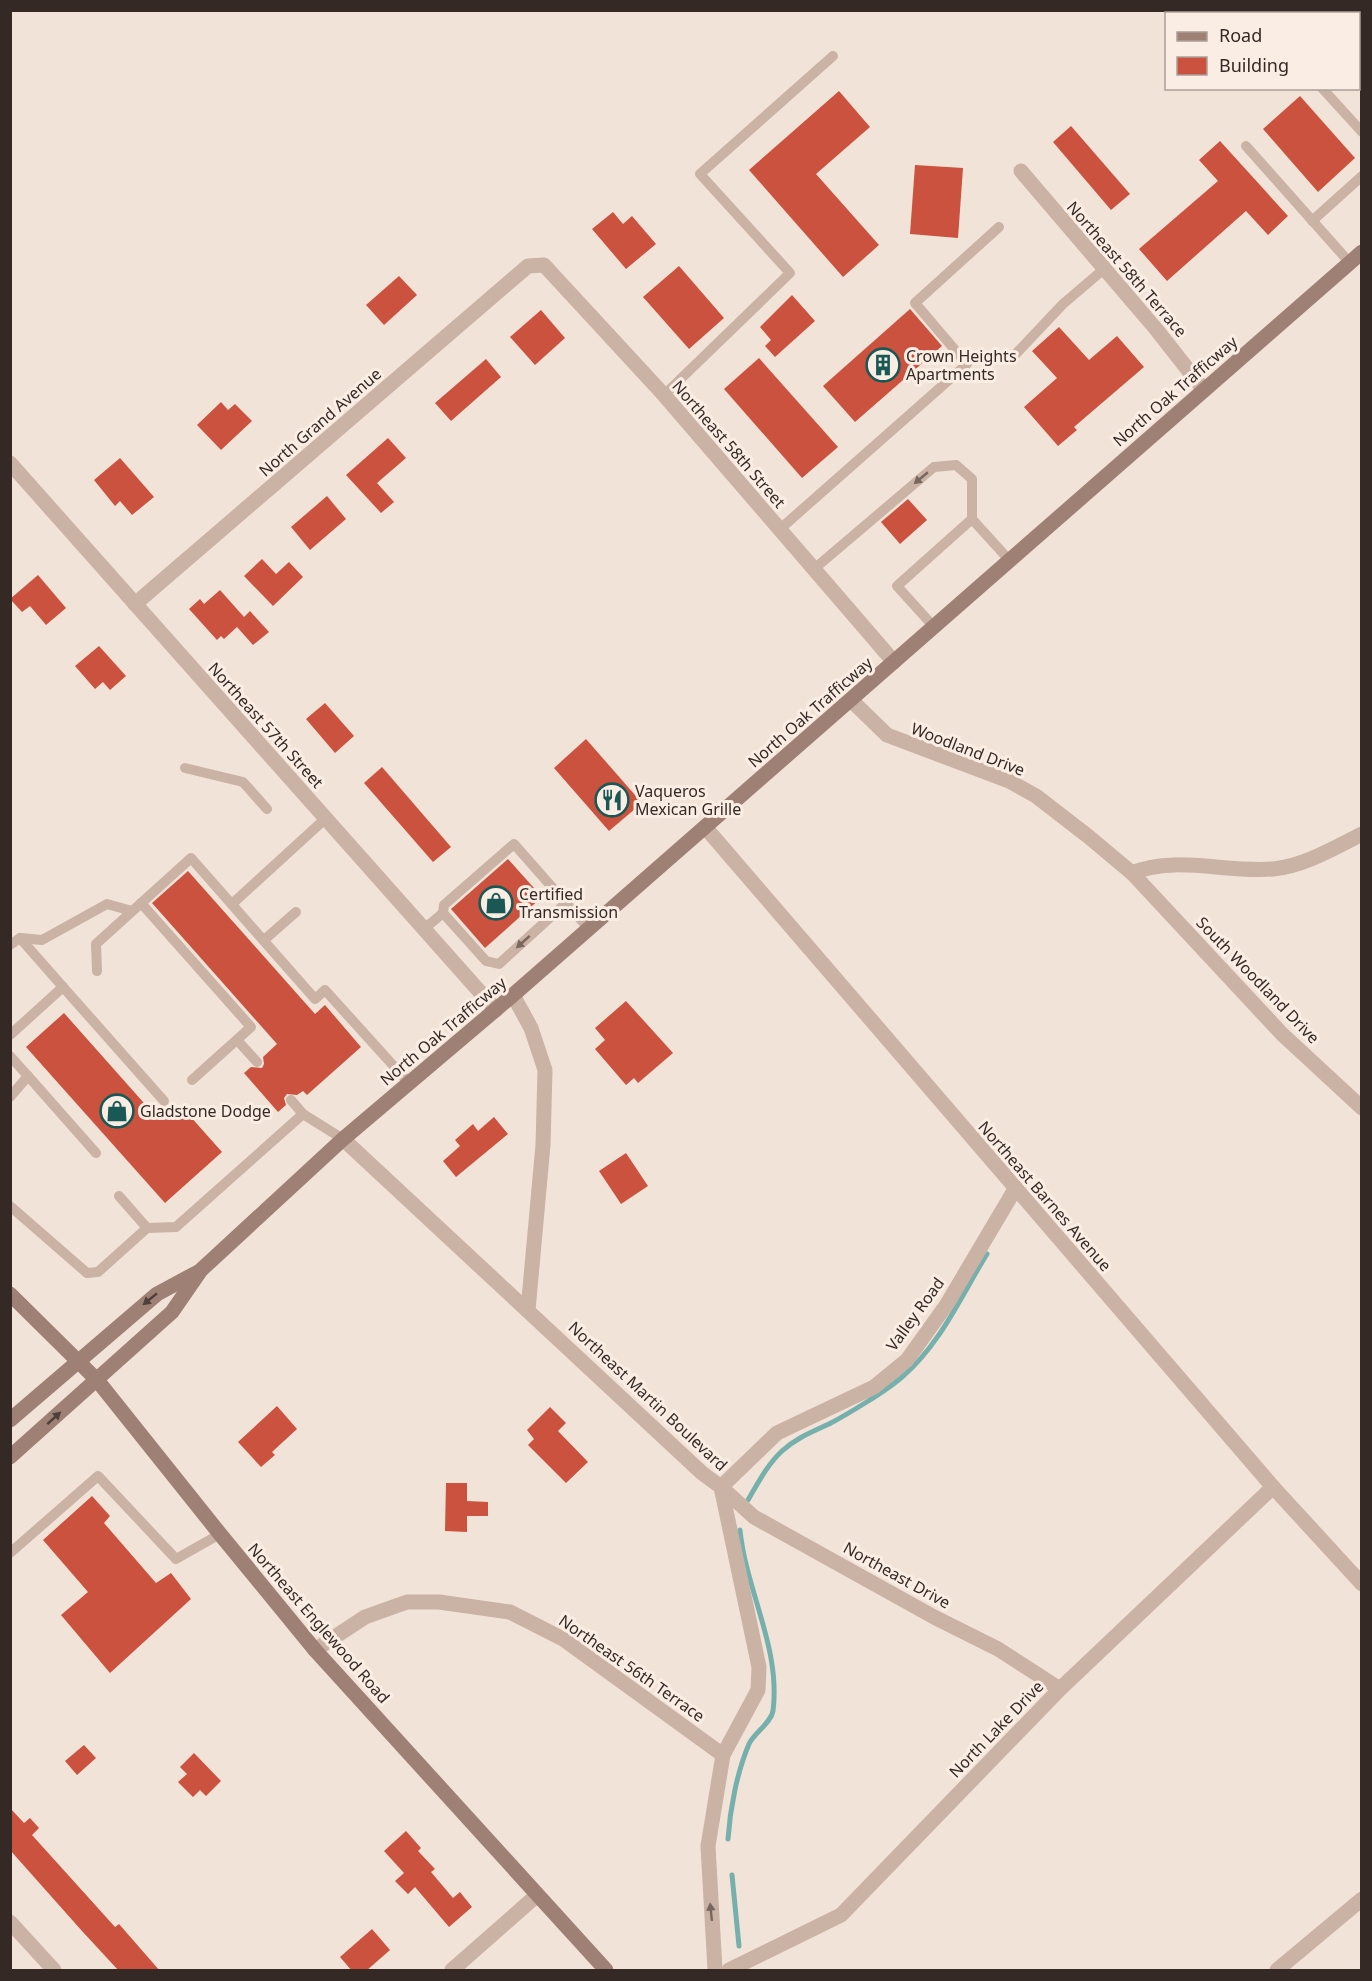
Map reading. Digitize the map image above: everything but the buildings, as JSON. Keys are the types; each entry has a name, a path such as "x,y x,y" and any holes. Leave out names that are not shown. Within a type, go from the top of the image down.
{"main road":[{"name":"North Oak Trafficway","path":"10,1457 172,1312 201,1270 343,1139 496,1010 1356,257"},
{"name":"North Oak Trafficway","path":"10,1420 156,1294 201,1270"},
{"name":"Northeast Englewood Road","path":"10,1294 97,1380 315,1650 606,1971"}],"street":[{"name":"Northeast 58th Terrace","path":"1021,171 1156,329 1204,390"},
{"name":"Northeast 58th Street","path":"528,266 544,265 664,395 894,662"},
{"name":"North Grand Avenue","path":"135,604 528,266"},
{"name":"Northeast 57th Street","path":"10,463 496,1010"},
{"name":"Woodland Drive","path":"851,700 887,735 1009,782 1036,796 1132,873"},
{"name":"Northeast Barnes Avenue","path":"705,827 1273,1487 1362,1584"},
{"path":"1132,873 1160,865 1223,870 1274,869 1310,860 1362,834"},
{"name":"South Woodland Drive","path":"1132,873 1274,1026 1362,1108"},
{"path":"513,995 531,1028 545,1070 539,1210 528,1310"},
{"name":"Northeast Martin Boulevard","path":"343,1139 702,1473 722,1487 759,1667 758,1690 723,1755 708,1846 715,1971"},
{"name":"Valley Road","path":"722,1487 777,1433 874,1387 907,1360 946,1304 1015,1189"},
{"name":"Northeast Drive","path":"722,1487 754,1516 934,1617 998,1649 1060,1689"},
{"name":"North Lake Drive","path":"729,1971 842,1915 1060,1689 1273,1487"},
{"name":"Northeast 56th Terrace","path":"315,1650 365,1617 408,1602 440,1602 510,1612 563,1639 723,1755"},
{"path":"452,1971 536,1896"},
{"path":"1277,1971 1362,1899"},
{"path":"10,1922 54,1971"}],"lane":[{"path":"664,395 790,273 700,174 833,56"},
{"path":"1324,90 1362,132"},
{"path":"1246,146 1312,221 1356,257"},
{"path":"1312,221 1362,176"},
{"path":"779,530 967,364 915,303 999,227"},
{"path":"1011,359 1063,304 1104,269"},
{"path":"814,569 934,466 956,465 972,479 972,519 1010,561"},
{"path":"934,627 897,586 972,519"},
{"path":"185,768 243,782 267,809"},
{"path":"231,904 325,819"},
{"path":"424,929 442,913 444,905 514,844 589,929"},
{"path":"97,971 96,944 191,858 315,999 325,990 409,1083"},
{"path":"141,903 252,1027 192,1080"},
{"path":"442,913 486,961 499,964 566,903"},
{"path":"10,945 20,938 42,940 107,904 132,911"},
{"path":"264,940 296,912"},
{"path":"20,938 164,1101"},
{"path":"10,1035 63,987"},
{"path":"237,1040 257,1062"},
{"path":"10,1056 96,1153"},
{"path":"10,1097 28,1076"},
{"path":"291,1100 303,1114 343,1139"},
{"path":"10,1206 87,1273 98,1272 147,1228 176,1227 303,1114"},
{"path":"119,1196 147,1228"},
{"path":"10,1553 98,1476 176,1559 220,1534"}],"waterway":[{"path":"748,1500 767,1468 787,1446 867,1402 895,1383 915,1364 939,1335 987,1254"},
{"path":"728,1839 732,1803 741,1766 751,1740 772,1715 774,1688 768,1642 743,1553 740,1530"},
{"path":"732,1875 739,1946"}],"place":[{"name":"Crown Heights Apartments","path":"883,365"},
{"name":"Vaqueros Mexican Grille","path":"612,800"},
{"name":"Certified Transmission","path":"496,903"},
{"name":"Gladstone Dodge","path":"117,1111"}]}
